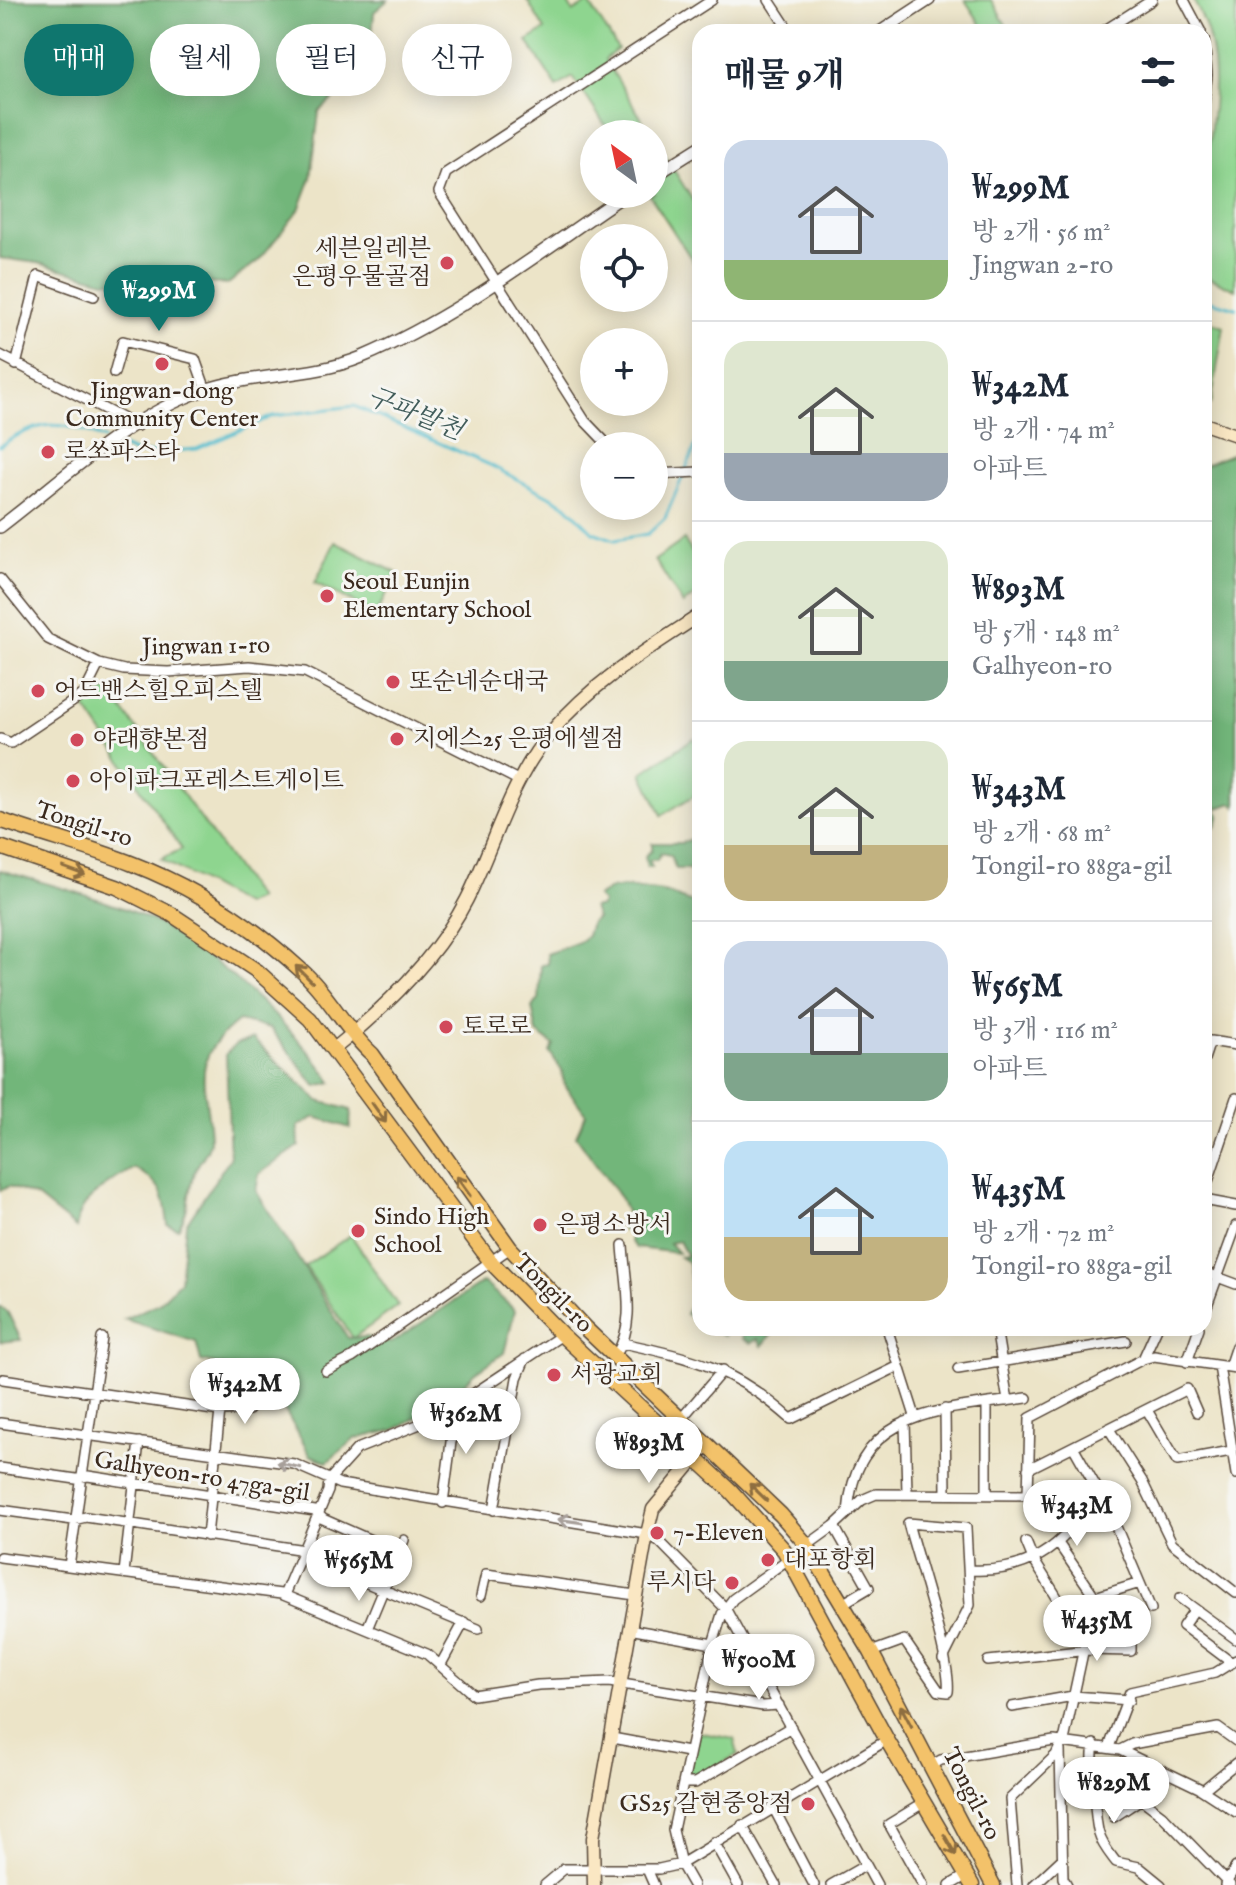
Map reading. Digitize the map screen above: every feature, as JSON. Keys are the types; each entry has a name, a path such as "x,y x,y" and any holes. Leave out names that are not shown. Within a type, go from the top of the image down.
{"main road":[{"path":"1212,427 1236,435"},
{"path":"334,1049 427,961 466,901 518,780 551,732 596,686 692,620"},
{"name":"Tongil-ro","path":"0,820 130,862 182,885 274,945 306,974 330,1002 351,1036 372,1054 510,1248 586,1329 620,1349 681,1419 806,1544 871,1652 993,1885"},
{"name":"Tongil-ro","path":"0,847 117,887 171,914 281,990 334,1049 426,1180 491,1262 562,1335 765,1526 788,1557 887,1740 969,1880"},
{"path":"594,1885 591,1868 593,1838 653,1509 707,1444"}],"street":[{"path":"596,432 585,421 439,192 446,173 712,0"},
{"path":"892,24 929,0"},
{"path":"1114,24 1152,0"},
{"path":"1184,0 1197,24"},
{"path":"769,6 784,24"},
{"path":"668,167 692,152"},
{"path":"0,527 137,426 206,390 330,367 361,357 429,325 605,208"},
{"path":"16,365 38,276 94,296"},
{"path":"114,373 123,341 195,359 206,390"},
{"path":"0,355 137,426"},
{"path":"668,474 692,473"},
{"name":"Jingwan 1-ro","path":"0,579 48,639 99,664 124,670 168,672 249,666 305,672 518,780"},
{"path":"0,739 11,743 84,694 99,664"},
{"path":"1212,1041 1236,1045"},
{"path":"1212,1169 1236,1098"},
{"path":"1212,1202 1236,1206"},
{"path":"1212,1291 1236,1226"},
{"path":"623,1245 630,1318 620,1349 723,1370 760,1392 791,1419 899,1366"},
{"path":"326,1371 352,1358 510,1248"},
{"path":"1212,1275 1236,1284"},
{"path":"284,1595 329,1480 357,1449 440,1416 562,1335"},
{"path":"890,1336 915,1416"},
{"path":"997,1336 1008,1401"},
{"path":"1143,1359 1153,1336"},
{"path":"1187,1362 1196,1336"},
{"path":"69,1566 102,1338"},
{"path":"958,1369 1126,1341"},
{"path":"1236,1346 1228,1367 1231,1451 1236,1474"},
{"path":"1028,1495 1030,1418 1154,1356 1228,1367"},
{"path":"494,1510 517,1378 525,1359"},
{"path":"681,1419 723,1370"},
{"path":"3,1379 220,1411 249,1410 252,1405"},
{"path":"1028,1469 1187,1389 1197,1412"},
{"path":"848,1512 850,1490 859,1463 882,1437 905,1422 915,1416 945,1409 1027,1398"},
{"path":"443,1503 456,1404"},
{"path":"987,1404 987,1494"},
{"path":"945,1409 946,1493"},
{"path":"1147,1410 1177,1461 1231,1451"},
{"path":"207,1536 220,1411"},
{"path":"905,1422 907,1492"},
{"path":"0,1423 294,1464 329,1480 443,1503 647,1534 659,1541 725,1608 877,1885"},
{"path":"1109,1429 1142,1481 1172,1543 1236,1593"},
{"path":"124,1573 139,1442"},
{"path":"1074,1448 1112,1515"},
{"name":"Galhyeon-ro 47ga-gil","path":"0,1468 135,1483 318,1514 398,1552"},
{"path":"693,1885 681,1864 673,1830 713,1644 725,1608 788,1557 834,1526 862,1500 876,1494 1028,1495 1045,1489 1069,1531 1058,1543 1033,1559 1000,1572 970,1570"},
{"path":"0,1510 130,1524 298,1549 309,1559 478,1629"},
{"path":"871,1652 904,1640 939,1691 948,1692 949,1681 943,1659 908,1523 966,1528 970,1605 943,1659"},
{"path":"834,1526 869,1588 842,1604"},
{"path":"1117,1529 1151,1609"},
{"path":"367,1629 404,1540"},
{"path":"1026,1542 1033,1559 1068,1615 1091,1614"},
{"path":"1058,1543 1095,1597 1061,1742 1063,1878 1067,1885"},
{"path":"0,1557 284,1595 427,1654 474,1695 571,1683 621,1683 763,1706 779,1705"},
{"path":"481,1596 486,1574 635,1595"},
{"path":"1095,1597 1140,1583"},
{"path":"1180,1598 1236,1639"},
{"path":"1195,1609 1183,1626 1234,1661"},
{"path":"441,1664 464,1622"},
{"path":"629,1629 713,1644"},
{"path":"988,1661 1083,1651 1131,1651 1131,1629"},
{"path":"1109,1747 1130,1692 1192,1680 1234,1661"},
{"path":"1012,1707 1073,1696 1129,1700"},
{"path":"683,1783 695,1783 791,1727"},
{"path":"1120,1750 1132,1744 1218,1728 1233,1738"},
{"path":"612,1738 688,1752"},
{"path":"545,1885 564,1869 647,1869 681,1864 887,1740"},
{"path":"932,1765 941,1760 1061,1742 1094,1744 1120,1750 1157,1771 1203,1790 1235,1810"},
{"name":"Tongil-ro","path":"1017,1885 1010,1799 1056,1755 1061,1742"},
{"path":"1094,1744 1090,1762 1096,1784 1098,1832 1103,1844 1116,1862 1139,1867 1161,1885"},
{"path":"1203,1790 1236,1763"},
{"path":"1114,1817 1141,1799 1157,1771"},
{"path":"1141,1799 1161,1814 1227,1884 1236,1867"},
{"name":"Tongil-ro","path":"923,1885 889,1824 925,1802"},
{"path":"773,1807 814,1885"},
{"path":"742,1825 776,1885"},
{"path":"714,1842 738,1885"},
{"path":"1034,1885 1063,1858"},
{"path":"831,1885 866,1865"},
{"path":"647,1869 654,1885"},
{"path":"950,1885 969,1880"}],"green space":[{"path":"0,0 388,0 374,12 373,24 276,24 276,96 336,96 319,112 311,178 299,210 259,260 228,284 105,281 38,263 0,258"},
{"path":"527,0 566,0 573,12 589,3 618,49 605,59 642,120 602,120 573,77 557,87 527,41 545,30"},
{"path":"965,0 991,0 1005,24 981,24"},
{"path":"1193,0 1236,1 1235,290 1212,279 1214,68 1212,24 1204,22"},
{"path":"668,161 692,199 692,260 658,208 668,208"},
{"path":"1212,322 1224,326 1212,398"},
{"path":"1236,452 1236,807 1232,803 1216,809 1220,815 1216,827 1212,828 1212,462"},
{"path":"684,540 692,552 692,598 683,604 655,560"},
{"path":"335,542 397,573 376,614 315,583"},
{"path":"108,689 258,899 244,905 161,859 182,849 84,706"},
{"path":"692,739 692,797 662,815 642,773"},
{"path":"692,838 692,871 676,869 670,855 661,853 657,860 649,860 652,867 647,867 645,856 652,850 652,843 682,843"},
{"path":"0,870 106,902 164,927 245,987 295,1036 332,1082 316,1086 270,1028 238,1021 222,1035 211,1049 204,1075 210,1143 195,1171 178,1229 168,1225 160,1190 151,1179 134,1168 89,1200 78,1217 76,1228 37,1197 9,1186 0,1191"},
{"path":"624,887 667,893 692,902 692,1286 688,1262 680,1257 687,1256 679,1241 669,1243 678,1253 636,1248 630,1242 631,1234 637,1235 639,1230 624,1231 619,1225 628,1217 621,1199 576,1136 586,1114 564,1084 562,1071 550,1052 554,1045 537,1033 532,1007 539,1000 541,965 548,964 547,954 587,936 591,922 597,918 593,908 601,906 602,902 597,897 610,889"},
{"path":"253,1039 319,1101 351,1110 350,1128 315,1117 298,1126 299,1146 259,1174 256,1191 348,1338 367,1337 391,1343 483,1282 515,1310 504,1353 475,1373 443,1404 394,1430 355,1439 327,1462 310,1455 265,1375 201,1361 196,1342 124,1319 159,1303 180,1281 186,1224 230,1158 226,1054 236,1044"},
{"path":"351,1235 398,1306 353,1338 305,1266"},
{"path":"692,1300 692,1318 686,1314"},
{"path":"0,1307 8,1313 21,1340 0,1342"},
{"path":"742,1336 770,1336 762,1346 758,1339 751,1343"},
{"path":"697,1732 734,1739 738,1754 695,1779 686,1779"}],"waterway":[{"name":"구파발천","path":"1212,301 1236,308"},
{"name":"구파발천","path":"115,444 138,454 197,449 273,416 354,406 490,465 566,505 593,532 615,540 648,534 665,518 683,476"},
{"name":"구파발천","path":"0,446 27,431 51,425 75,428 104,439"},
{"name":"구파발천","path":"686,469 692,454"}],"place":[{"name":"세븐일레븐 은평우물골점","path":"447,263"},
{"name":"Jingwan-dong Community Center","path":"162,364"},
{"name":"로쏘파스타","path":"48,452"},
{"name":"Seoul Eunjin Elementary School","path":"327,596"},
{"name":"또순네순대국","path":"393,682"},
{"name":"어드밴스힐오피스텔","path":"38,691"},
{"name":"지에스25 은평에셀점","path":"397,739"},
{"name":"야래향본점","path":"77,740"},
{"name":"아이파크포레스트게이트","path":"73,781"},
{"name":"토로로","path":"446,1027"},
{"name":"은평소방서","path":"540,1225"},
{"name":"Sindo High School","path":"358,1231"},
{"name":"서광교회","path":"554,1375"},
{"name":"7-Eleven","path":"657,1533"},
{"name":"대포항회","path":"768,1560"},
{"name":"루시다","path":"732,1583"},
{"name":"GS25 갈현중앙점","path":"808,1804"}]}
